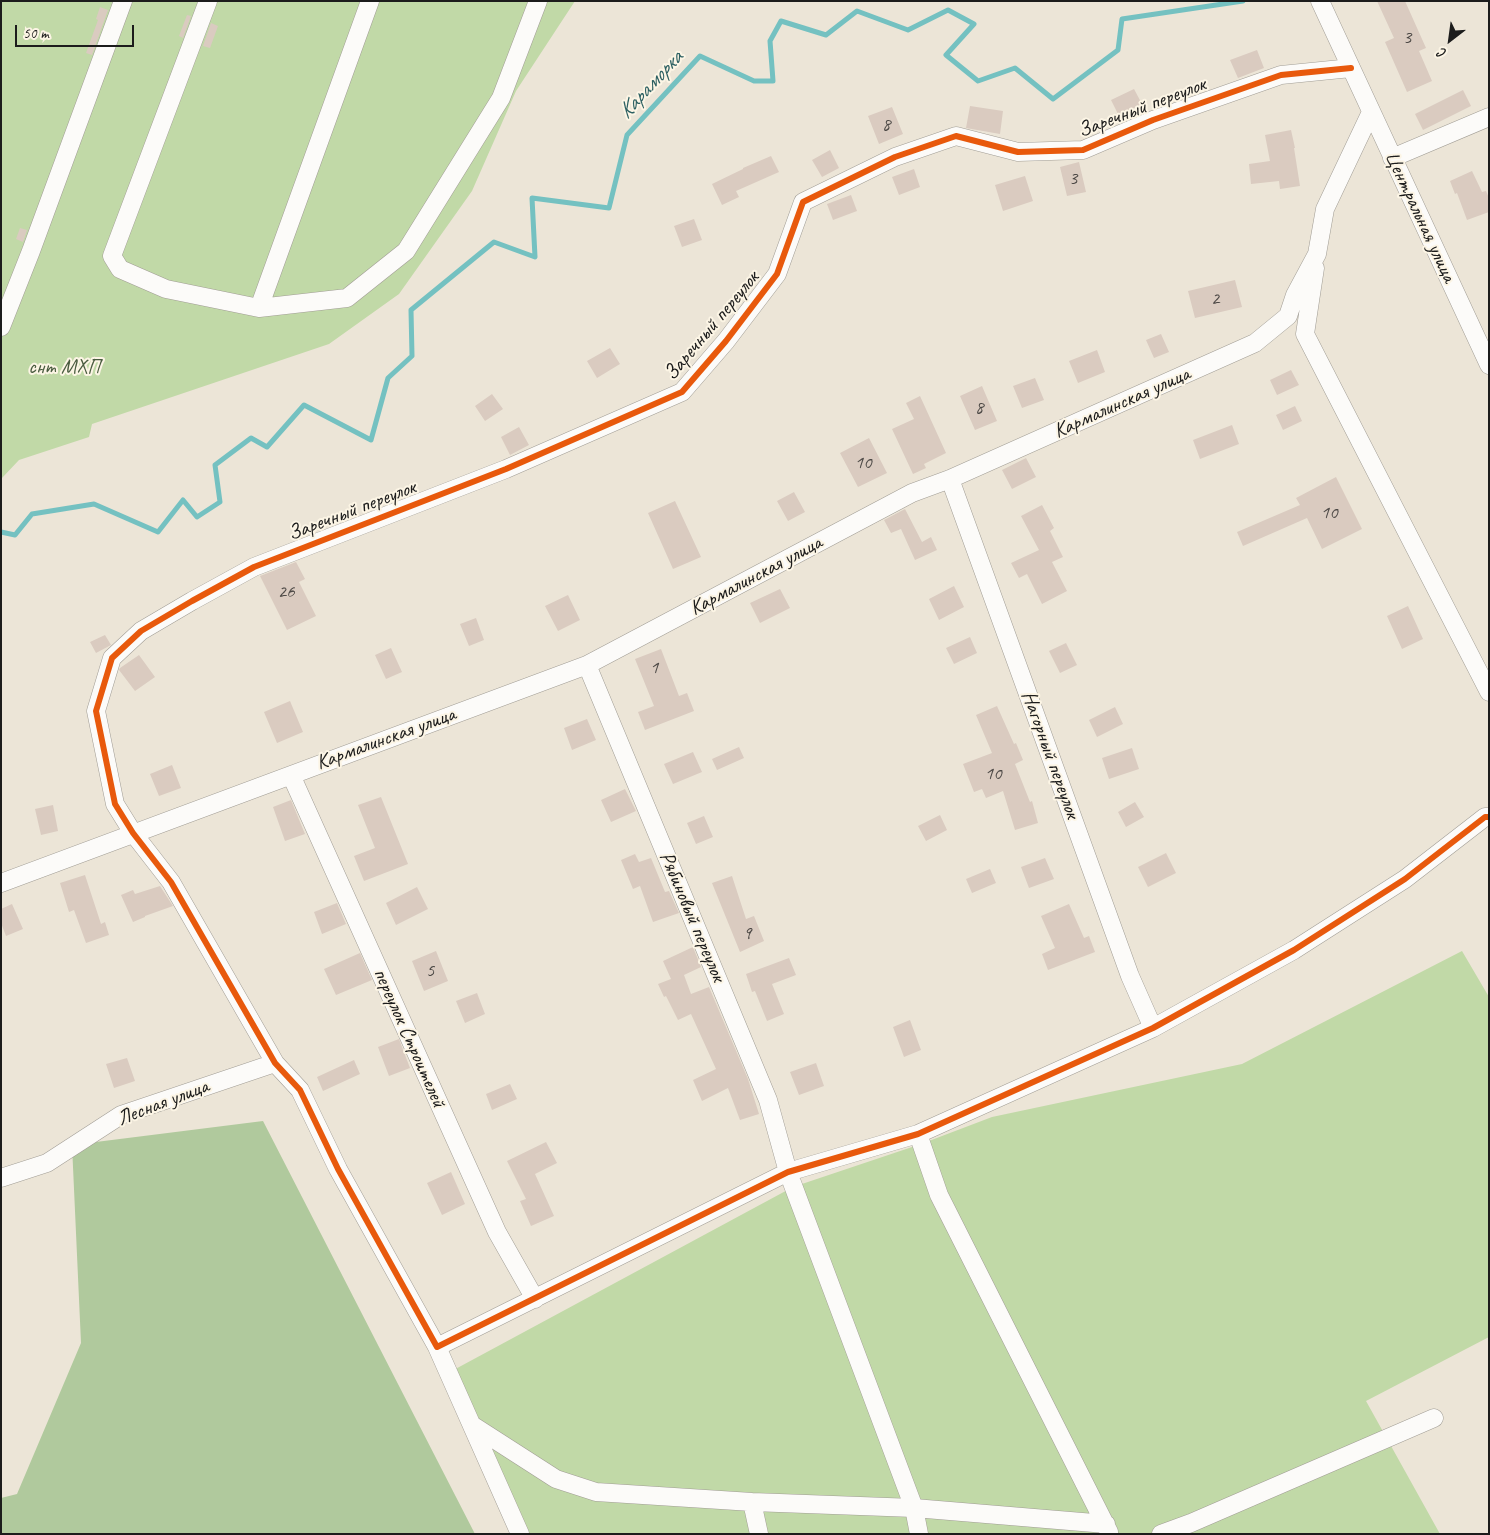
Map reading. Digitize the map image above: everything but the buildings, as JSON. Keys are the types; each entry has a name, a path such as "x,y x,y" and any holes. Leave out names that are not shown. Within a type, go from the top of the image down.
{"street":[{"path":"1,327 123,1"},
{"path":"208,1 112,256 120,269 166,289 259,308 347,298 406,251 501,98 538,1"},
{"path":"259,308 370,1"},
{"name":"Центральная улица","path":"1320,1 1489,365"},
{"name":"Заречный переулок","path":"520,1534 437,1347 338,1169 300,1090 276,1063 171,882 133,834 115,804 96,711 112,658 141,631 254,567 506,468 682,392 726,341 777,274 803,202 895,157 956,136 1018,152 1083,150 1153,120 1281,75 1351,68"},
{"name":"Кармалинская улица","path":"1,882 587,665 912,494 950,480 1255,343 1288,316 1295,295 1317,254 1325,209 1371,112"},
{"path":"1392,158 1489,117"},
{"path":"1317,254 1304,334 1489,692"},
{"name":"Нагорный переулок","path":"950,480 1130,976 1153,1028"},
{"name":"Рябиновый переулок","path":"587,665 768,1100 788,1172 914,1508 919,1534"},
{"name":"переулок Строителей","path":"291,775 497,1232 535,1298"},
{"path":"437,1347 788,1172 918,1134 1153,1028 1294,950 1405,879 1485,818 1489,817"},
{"name":"Лесная улица","path":"1,1178 47,1163 121,1115 276,1063"},
{"path":"918,1134 939,1195 1108,1529"},
{"path":"1161,1534 1191,1523 1434,1418"},
{"path":"472,1425 556,1479 596,1492 752,1502 914,1508 1108,1529"},
{"path":"752,1502 758,1534"}],"green space":[{"name":"снт МХП","path":"1,1 575,1 516,91 472,191 399,294 329,344 92,424 89,437 19,460 2,478"},
{"path":"1462,951 1489,997 1489,1337 1366,1401 1440,1534 523,1534 448,1373 793,1187 921,1144 992,1117 1242,1064"},
{"path":"263,1121 475,1534 1,1534 1,1498 17,1494 81,1343 72,1145"}],"waterway":[{"name":"Караморка","path":"1,532 15,535 32,514 94,504 158,532 183,500 197,517 220,502 215,465 251,438 267,447 304,405 371,440 388,378 412,356 411,310 494,242 535,257 532,198 609,208 627,135 700,56 754,81 773,81 770,41 781,21 826,35 857,11 908,30 948,10 974,24 946,55 978,81 1015,68 1053,99 1118,50 1122,19 1243,1"}],"cycle path":[{"path":"1351,68 1281,75 1153,120 1083,150 1018,152 956,136 895,157 803,202 777,274 726,341 682,392 506,469 254,567 141,631 112,658 96,711 115,804 133,833 171,882 275,1063 300,1090 338,1169 437,1347 788,1172 918,1134 1153,1028 1294,950 1405,879 1485,817 1489,817"}]}
